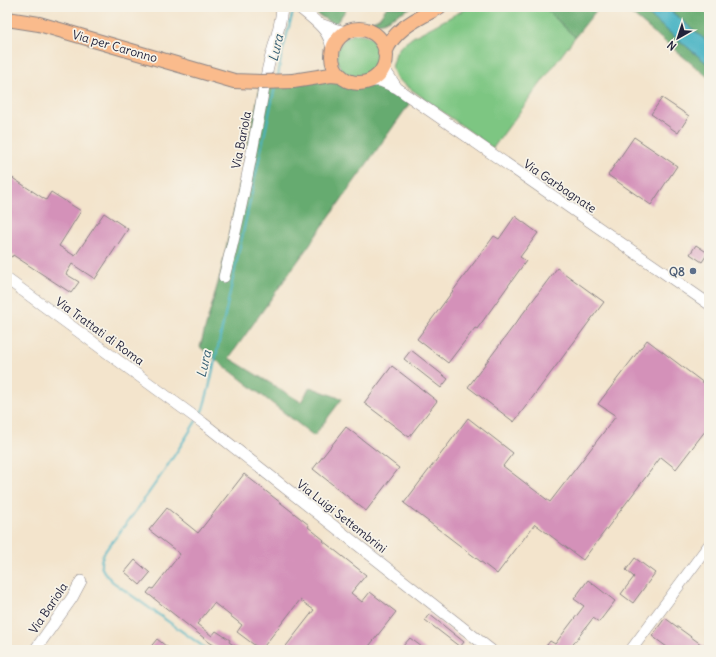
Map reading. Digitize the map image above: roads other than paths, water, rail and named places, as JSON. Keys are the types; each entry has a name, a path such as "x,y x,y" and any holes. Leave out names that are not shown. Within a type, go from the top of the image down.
{"main road":[{"path":"298,80 331,75 341,76 354,82 369,81 380,73 391,40 407,26 439,7"},
{"name":"Via per Caronno","path":"7,19 39,24 234,81 261,82 298,80"},
{"path":"298,80 321,70 327,65 337,40 347,32 360,30 380,33 407,26"},
{"path":"372,33 379,38 383,45 384,60"},
{"path":"332,52 334,65 341,76"}],"street":[{"name":"Via Bariola","path":"224,278 243,198 269,61 281,18 282,7"},
{"path":"301,9 329,36 332,43 332,52"},
{"path":"316,22 347,32"},
{"name":"Via Garbagnate","path":"384,60 397,88"},
{"name":"Via Garbagnate","path":"369,81 380,81 397,88 709,304"},
{"name":"Via Trattati di Roma","path":"7,279 177,404"},
{"name":"Via Luigi Settembrini","path":"177,404 491,650"},
{"path":"631,650 709,546"},
{"name":"Via Bariola","path":"35,650 72,598 81,581"}],"water":[{"path":"639,7 666,7 709,43 709,65"}],"waterway":[{"name":"Lura","path":"278,77 281,57 294,8"},
{"name":"Lura","path":"199,416 203,409 209,388 275,87"},
{"name":"Lura","path":"196,421 158,480 106,549 102,557 101,565 104,572 113,582 208,650"}],"place":[{"name":"Q8","path":"693,271"}]}
